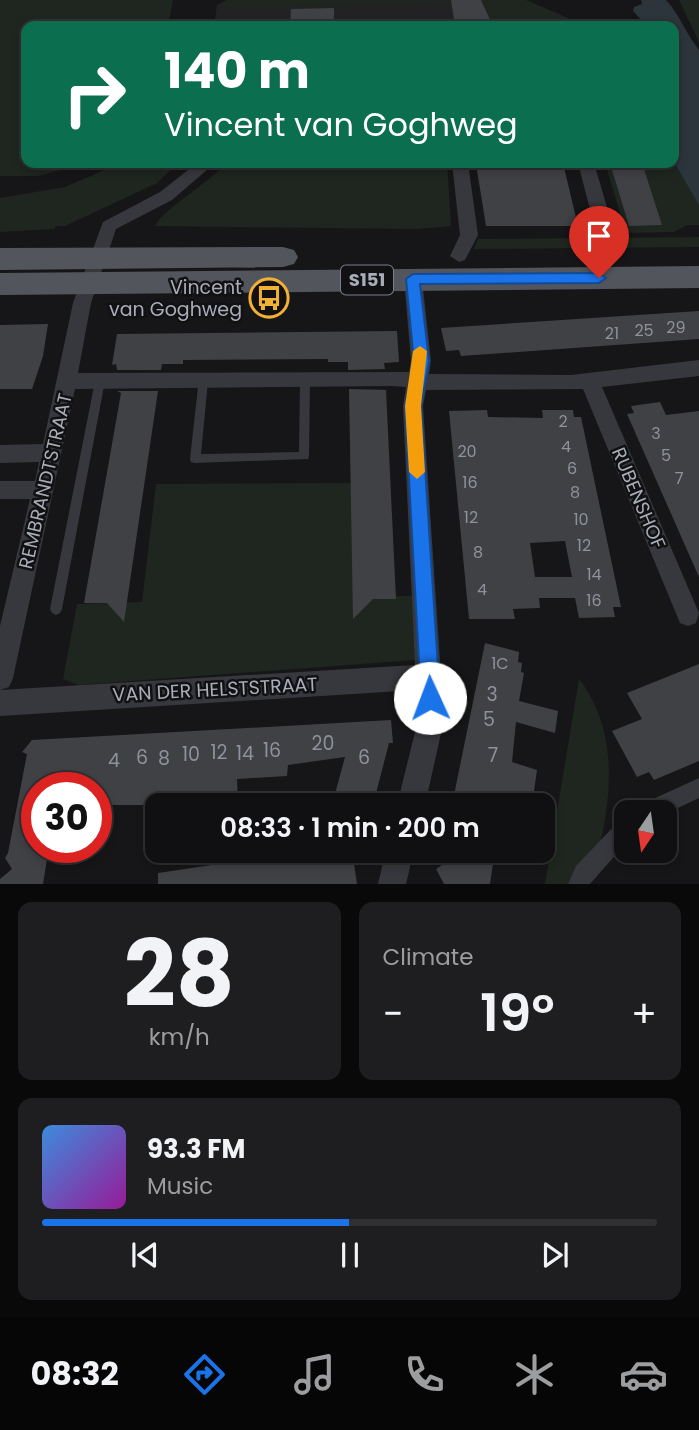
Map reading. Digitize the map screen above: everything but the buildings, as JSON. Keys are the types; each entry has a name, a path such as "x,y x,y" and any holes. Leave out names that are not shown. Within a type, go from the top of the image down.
{"main road":[{"name":"S151","path":"0,284 92,271 458,256 699,253"},
{"name":"S151","path":"0,259 92,271 413,279 699,277"}],"street":[{"path":"92,271 109,226 166,196 201,168"},
{"path":"458,256 469,235 461,168"},
{"path":"587,168 602,220"},
{"name":"REMBRANDTSTRAAT","path":"0,678 92,271"},
{"path":"413,279 421,361 413,406 431,720 414,793"},
{"path":"67,381 393,378 417,383 590,382 699,368"},
{"name":"RUBENSHOF","path":"590,382 688,615"},
{"path":"0,454 52,453"},
{"path":"0,490 43,490"},
{"name":"VAN DER HELSTSTRAAT","path":"0,704 429,677"},
{"path":"673,800 699,788"},
{"path":"579,884 584,874 614,841"},
{"path":"392,884 397,863"}],"lane":[{"path":"203,381 195,459 304,456 306,380"},
{"name":"REMBRANDTSTRAAT","path":"56,610 100,381"}],"shaded area":[{"path":"0,0 173,0 169,21 21,21 21,168 69,168 38,176 0,176"},
{"path":"226,0 526,0 575,21 489,21 484,2 225,9"},
{"path":"227,0 501,0 539,21 215,21 217,5"},
{"path":"641,0 666,0 699,50 699,205 677,168 679,21 642,21 633,11 634,7 642,4"},
{"path":"679,0 699,0 699,42"},
{"path":"109,168 173,168 157,183 65,226 0,232 0,198 65,187"},
{"path":"221,168 447,168 451,226 417,229 155,226 167,212"},
{"path":"606,168 678,168 699,203 699,225 687,225 674,232 626,233"},
{"path":"699,237 699,247 474,249 478,239"},
{"path":"351,483 355,598 425,595 430,659 78,685 63,679 77,604 142,602 156,484"},
{"path":"579,679 593,702 603,727 608,753 607,806 590,884 545,884 548,863 555,863 555,824"}],"slow traffic":[{"path":"417,472 413,406 421,361 420,351"}],"place":[{"name":"Vincent van Goghweg","path":"269,298"}],"route":[{"path":"430,698 428,627 413,406 421,361 413,279 599,278"}]}
